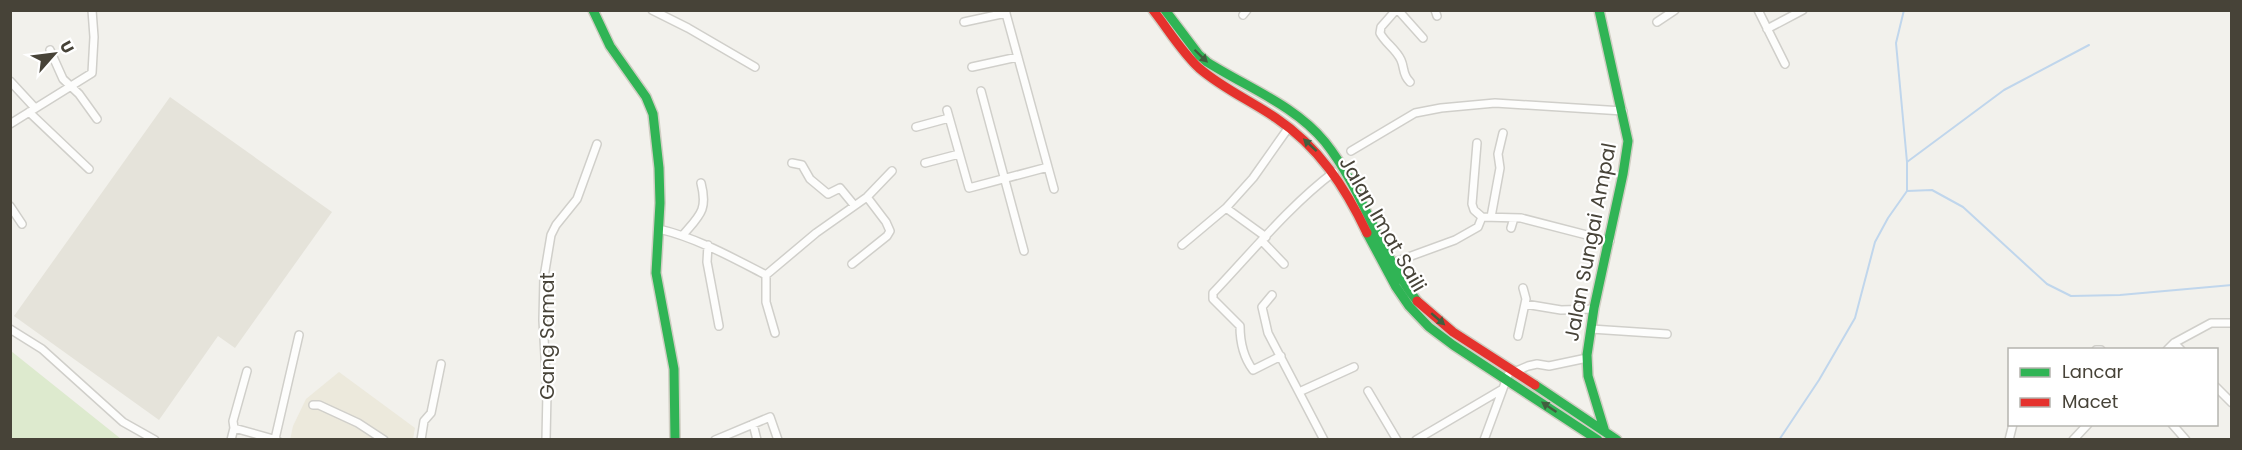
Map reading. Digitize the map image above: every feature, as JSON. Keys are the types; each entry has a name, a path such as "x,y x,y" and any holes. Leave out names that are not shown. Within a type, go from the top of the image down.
{"main road":[{"path":"593,10 610,46 646,97 653,114 659,168 656,273 674,369 675,440"},
{"name":"Jalan Imat Saili","path":"1153,10 1207,62 1290,112 1314,130 1343,169 1392,263 1418,302 1598,440"},
{"name":"Jalan Imat Saili","path":"1165,10 1187,56 1204,72 1289,127 1317,152 1334,172 1385,269 1411,308 1446,339 1510,373 1607,435"},
{"name":"Jalan Sungai Ampal","path":"1599,10 1627,128 1627,153 1594,309 1587,358 1588,376 1607,435"},
{"path":"1607,435 1617,440"}],"street":[{"path":"10,124 87,77 93,70 92,10"},
{"path":"652,10 755,67"},
{"path":"1410,82 1403,74 1401,61 1380,33 1381,27 1397,10 1423,38"},
{"path":"1657,22 1675,10"},
{"path":"1758,10 1785,64"},
{"path":"1767,29 1803,10"},
{"path":"964,22 1005,12 1054,189"},
{"path":"50,50 63,79 80,94 97,119"},
{"path":"972,67 1018,57"},
{"path":"10,81 32,110 89,169"},
{"path":"981,91 1024,251"},
{"path":"1351,151 1415,113 1441,108 1495,103 1623,111"},
{"path":"947,110 969,188 1048,167"},
{"path":"916,127 949,118"},
{"path":"1182,246 1226,208 1253,178 1289,127"},
{"path":"1491,217 1500,168 1498,154 1503,133"},
{"path":"1477,143 1472,204 1473,210 1482,217 1514,218 1610,241"},
{"name":"Gang Samat","path":"546,440 544,277 551,235 556,225 574,205 597,144"},
{"path":"925,163 959,154"},
{"path":"792,163 802,165 810,178 828,194 840,188 855,205"},
{"path":"775,333 766,302 766,275 816,233 867,197 892,171"},
{"path":"1280,354 1253,370 1248,363 1240,340 1238,324 1212,296 1304,197 1334,172"},
{"path":"683,235 703,211 704,195 701,183"},
{"path":"852,264 887,236 890,231 867,197"},
{"path":"10,206 22,224"},
{"path":"1226,208 1264,239 1284,264"},
{"path":"1392,263 1455,240 1478,226 1482,217"},
{"path":"1511,228 1514,218"},
{"path":"659,229 708,245 766,275"},
{"path":"708,245 707,262 719,326"},
{"path":"1518,336 1525,304 1523,288"},
{"path":"1272,295 1264,304 1262,313 1268,333 1324,440"},
{"path":"1525,304 1561,310 1594,309"},
{"path":"2169,348 2211,323 2232,323"},
{"path":"10,329 42,349 123,422 155,440"},
{"path":"1591,329 1667,334"},
{"path":"234,428 276,439 299,336"},
{"path":"2174,343 2179,348"},
{"path":"1484,440 1501,390 1510,373 1537,364 1549,366 1587,358"},
{"path":"421,440 424,421 431,413 441,364"},
{"path":"1299,392 1354,367"},
{"path":"231,440 233,421 247,371"},
{"path":"2218,388 2232,403"},
{"path":"1416,440 1501,390"},
{"path":"1368,391 1397,440"},
{"path":"313,405 319,405 358,423 384,440"},
{"path":"715,440 771,417 778,440"},
{"path":"753,424 757,440"},
{"path":"2073,440 2086,426"},
{"path":"2174,426 2186,440"}],"shaded area":[{"path":"170,97 332,212 235,348 218,336 159,420 14,316"},
{"path":"339,372 415,428 413,439 290,440 293,426 306,399"}],"green space":[{"path":"11,351 121,439 11,439"}],"waterway":[{"path":"1904,10 1896,43 1907,162 1907,191"},
{"path":"1907,162 2004,90 2089,45"},
{"path":"1779,440 1819,380 1855,318 1875,242 1907,191 1932,190 1963,207 2047,284 2071,296 2120,295 2232,285"}],"traffic: fast":[{"path":"593,10 610,46 646,97 653,114 660,203 656,273 674,369 675,440"},
{"path":"1165,10 1199,55 1207,62 1285,107 1313,129 1325,142 1350,180 1392,262 1417,301"},
{"path":"1599,10 1628,141 1594,308 1587,355 1588,376 1605,432"},
{"path":"1367,233 1396,287 1409,306 1429,327 1598,440"},
{"path":"1535,385 1617,440"}],"traffic: jam":[{"path":"1153,10 1180,47 1199,68 1217,82 1276,118 1318,155 1340,184 1367,233"},
{"path":"1417,301 1453,332 1535,385"}]}
